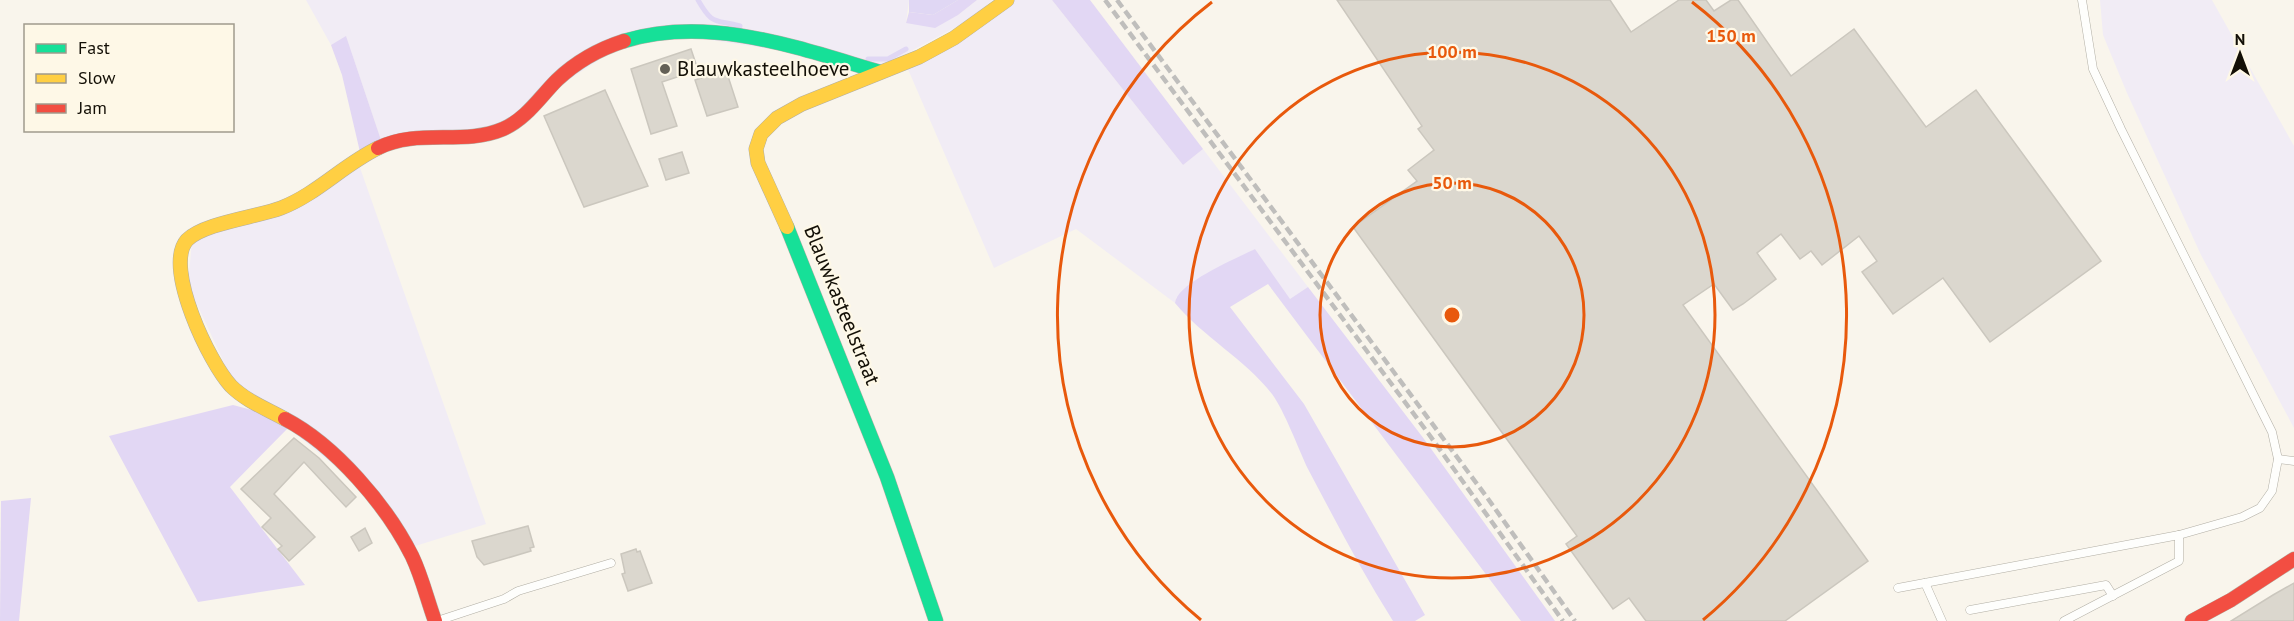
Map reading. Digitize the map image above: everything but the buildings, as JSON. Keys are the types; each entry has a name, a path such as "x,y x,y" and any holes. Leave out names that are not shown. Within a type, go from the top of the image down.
{"street":[{"name":"Blauwkasteelstraat","path":"936,621 887,477 781,211 758,163 756,149 761,134 777,118 802,104 919,57 954,38 1007,0"},
{"path":"436,621 413,558 386,515 362,486 313,436 246,398 229,386 216,369 206,350 183,286 180,265 185,242 192,235 207,229 279,208 305,197 361,158 397,141 480,137 503,129 516,122 566,72 597,51 629,40 657,34 696,31 728,33 880,72"},
{"path":"2192,621 2231,600 2294,559"}],"lane":[{"path":"1898,588 2179,535 2242,517 2260,508 2272,491 2278,459 2272,432 2126,140 2093,69 2082,0"},
{"path":"2278,459 2294,461"},
{"path":"2064,621 2179,561 2179,535"},
{"path":"436,621 504,599 518,591 611,563"},
{"path":"1925,583 1942,621"},
{"path":"1970,610 2106,585 2113,596"}],"shaded area":[{"path":"306,0 909,0 906,23 958,15 977,0 992,0 973,18 883,66 644,30 496,128 381,140 346,37 331,45"},
{"path":"909,0 958,0 933,15 909,12"},
{"path":"958,0 977,0 958,15 935,28 906,23 909,12 933,15"},
{"path":"1014,0 1052,0 1183,165 1203,149 1308,287 1290,300 1255,249 1176,298 1175,303 1076,229 994,268 907,67"},
{"path":"1052,0 1090,0 1203,149 1183,165"},
{"path":"2100,0 2212,0 2294,146 2294,428 2201,255 2127,93 2103,35"},
{"path":"346,36 381,140 360,152 342,75 331,45"},
{"path":"359,165 486,524 412,547 388,509 234,384 188,285 192,240"},
{"path":"1255,249 1290,299 1308,287 1424,439 1555,621 1521,621 1268,284 1230,307 1304,404 1425,615 1415,621 1393,621 1328,507 1282,410 1272,394 1261,381 1198,327 1175,303 1178,295 1196,279"},
{"path":"233,405 252,410 289,427 230,487 305,585 198,602 109,436"},
{"path":"31,498 19,621 0,621 1,501"}],"waterway":[{"path":"698,0 711,18 740,26"},
{"path":"868,59 888,59 906,49"}],"railway":[{"path":"1105,0 1428,433 1563,621"},
{"path":"1117,0 1486,496 1575,621"}],"traffic: fast":[{"path":"624,41 656,34 721,33 786,45 880,72"},
{"path":"787,227 887,477 936,621"}],"traffic: slow":[{"path":"787,227 758,163 756,149 761,134 777,118 802,104 919,57 954,38 1007,0"},
{"path":"285,419 243,396 222,375 192,315 181,271 181,253 187,240 195,234 294,202 378,148"}],"traffic: jam":[{"path":"378,148 409,139 472,136 503,129 526,114 572,67 597,52 624,41"},
{"path":"285,419 304,430 341,461 358,478 389,517 412,556 435,621"},
{"path":"2192,621 2231,600 2294,559"}],"place":[{"name":"Blauwkasteelhoeve","path":"665,69"}]}
